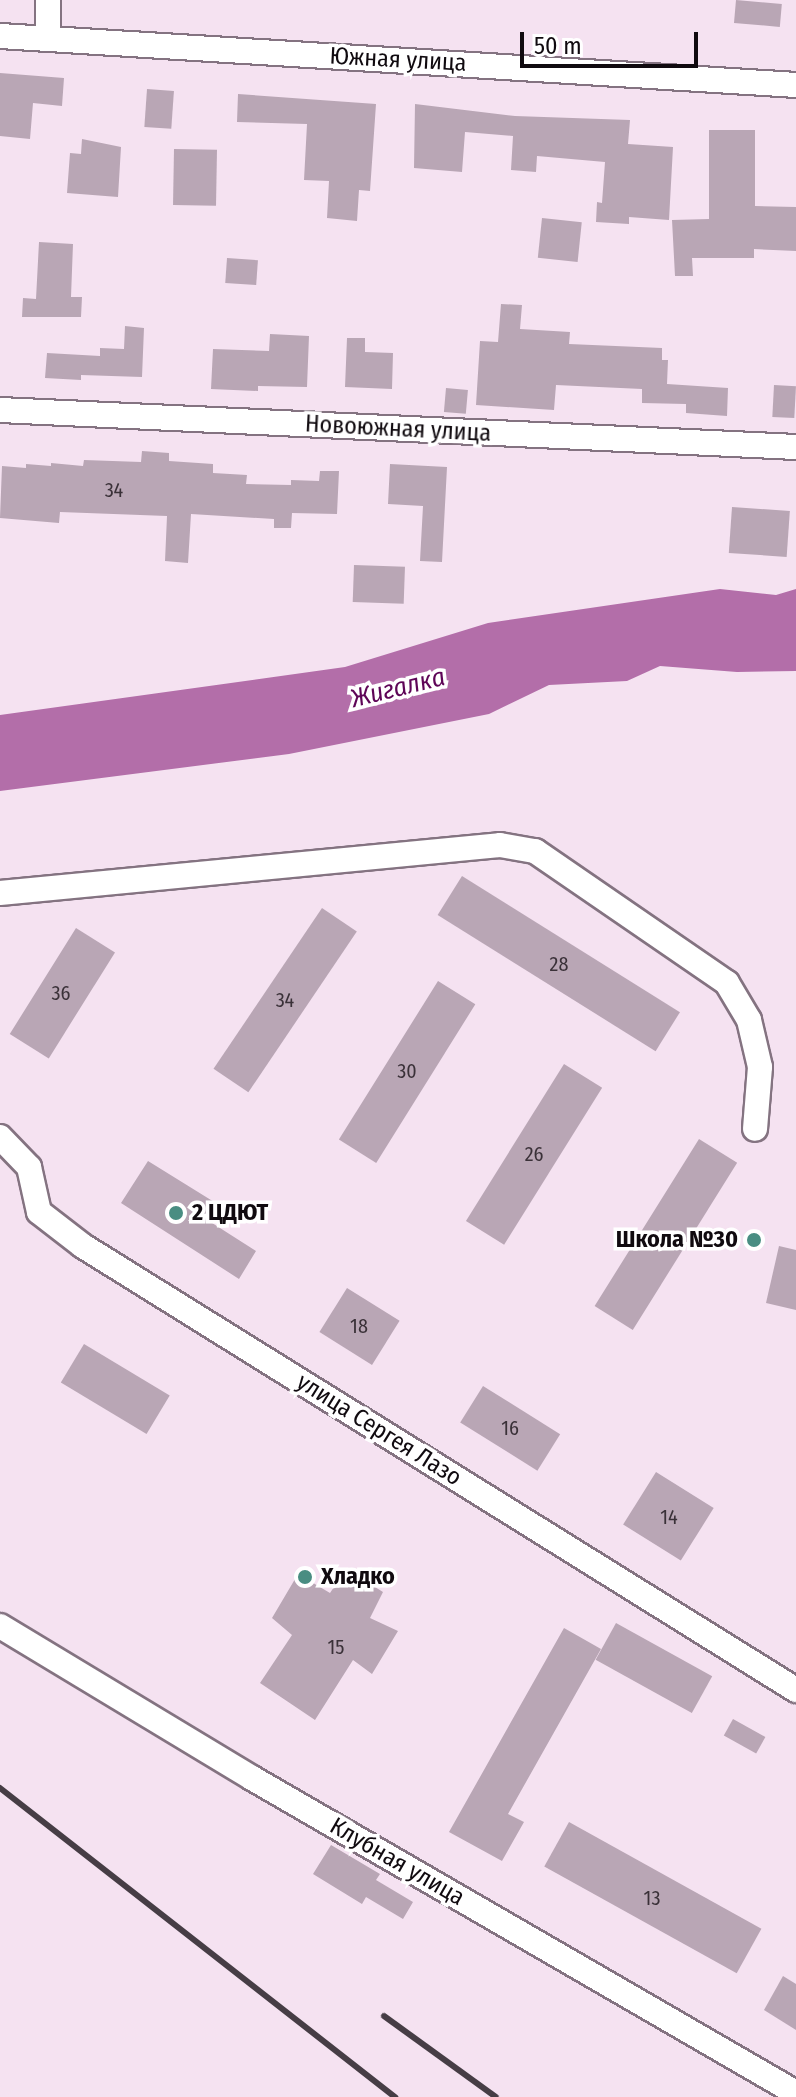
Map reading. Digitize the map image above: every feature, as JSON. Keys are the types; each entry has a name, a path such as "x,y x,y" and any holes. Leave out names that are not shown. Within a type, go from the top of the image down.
{"street":[{"path":"48,0 48,39"},
{"name":"Южная улица","path":"0,36 796,85"},
{"name":"Новоюжная улица","path":"0,410 796,447"},
{"path":"0,893 500,845 535,851 727,983 749,1020 760,1067 755,1129"},
{"name":"улица Сергея Лазо","path":"0,1137 29,1167 39,1212 83,1246 796,1690"},
{"name":"Клубная улица","path":"0,1626 252,1778 796,2093"}],"water":[{"name":"Жигалка","path":"720,589 776,595 796,589 796,671 737,672 660,666 627,681 549,685 489,714 289,754 0,791 0,715 345,667 488,623"}],"building":[{"path":"736,0 782,4 780,27 734,23"},
{"path":"0,73 64,78 62,106 33,103 30,139 0,136"},
{"path":"147,89 174,91 171,129 144,127"},
{"path":"238,94 376,104 370,191 359,190 357,221 327,218 329,181 304,180 307,124 237,122"},
{"path":"415,104 515,116 630,120 628,144 673,147 669,220 629,217 629,224 596,222 597,202 602,203 605,162 537,156 536,172 511,170 513,136 465,132 462,172 414,168"},
{"path":"709,130 755,130 755,206 796,207 796,251 754,249 754,258 692,258 693,276 675,276 672,220 709,219"},
{"path":"82,139 121,147 118,197 67,193 70,153 81,154"},
{"path":"174,149 217,150 216,206 173,205"},
{"path":"542,218 582,222 578,262 538,258"},
{"path":"39,242 73,244 71,297 82,297 81,317 22,317 23,298 36,299"},
{"path":"227,258 258,260 256,285 225,283"},
{"path":"501,304 522,305 520,329 570,332 569,344 662,348 662,360 668,360 667,384 728,388 727,416 686,413 686,404 642,403 642,389 556,385 554,410 476,405 480,341 498,342"},
{"path":"125,326 144,328 142,377 81,375 81,380 45,378 47,353 100,356 100,348 124,349"},
{"path":"270,334 309,336 307,387 258,386 258,391 211,389 213,349 269,351"},
{"path":"347,338 365,338 365,352 393,353 392,389 345,387"},
{"path":"774,385 796,386 794,418 772,417"},
{"path":"446,388 468,390 466,414 444,412"},
{"path":"142,451 169,453 169,461 213,464 213,473 247,475 246,484 291,485 291,480 319,481 320,471 339,471 337,514 292,513 291,528 274,528 274,519 191,514 188,563 165,561 167,516 60,512 59,523 0,518 2,466 26,468 26,464 51,466 51,463 83,466 84,460 141,462"},
{"path":"390,464 447,467 442,562 420,561 423,506 388,504"},
{"path":"732,507 790,511 787,557 729,553"},
{"path":"354,565 405,567 404,604 353,602"},
{"path":"462,876 680,1012 656,1051 438,915"},
{"path":"322,908 357,931 248,1092 214,1069"},
{"path":"76,928 115,952 49,1058 10,1034"},
{"path":"438,981 475,1004 376,1163 339,1140"},
{"path":"564,1064 602,1088 504,1245 466,1221"},
{"path":"699,1139 737,1163 633,1330 595,1306"},
{"name":"2 ЦДЮТ","path":"148,1161 219,1205 209,1221 256,1251 239,1279 121,1203"},
{"path":"779,1246 796,1250 796,1310 766,1303"},
{"path":"347,1288 400,1321 372,1365 319,1332"},
{"path":"84,1344 170,1396 147,1434 61,1383"},
{"path":"483,1386 560,1434 537,1471 460,1422"},
{"path":"656,1472 714,1508 681,1561 623,1525"},
{"path":"346,1569 383,1592 370,1618 398,1631 372,1674 353,1660 315,1720 260,1683 292,1635 272,1618 298,1574 330,1593"},
{"path":"616,1623 712,1676 692,1713 596,1660"},
{"path":"564,1628 601,1649 508,1814 524,1822 502,1861 449,1832"},
{"path":"733,1719 765,1737 756,1754 724,1736"},
{"path":"569,1822 761,1929 737,1973 544,1867"},
{"path":"331,1845 380,1874 376,1880 413,1902 403,1919 366,1897 362,1904 313,1874"},
{"path":"783,1976 796,1984 796,2030 764,2010"}],"railway":[{"path":"0,1788 395,2097"},
{"path":"384,2016 496,2097"}],"place":[{"name":"2 ЦДЮТ","path":"176,1213"},
{"name":"Школа №30","path":"754,1240"},
{"name":"Хладко","path":"305,1577"}]}
